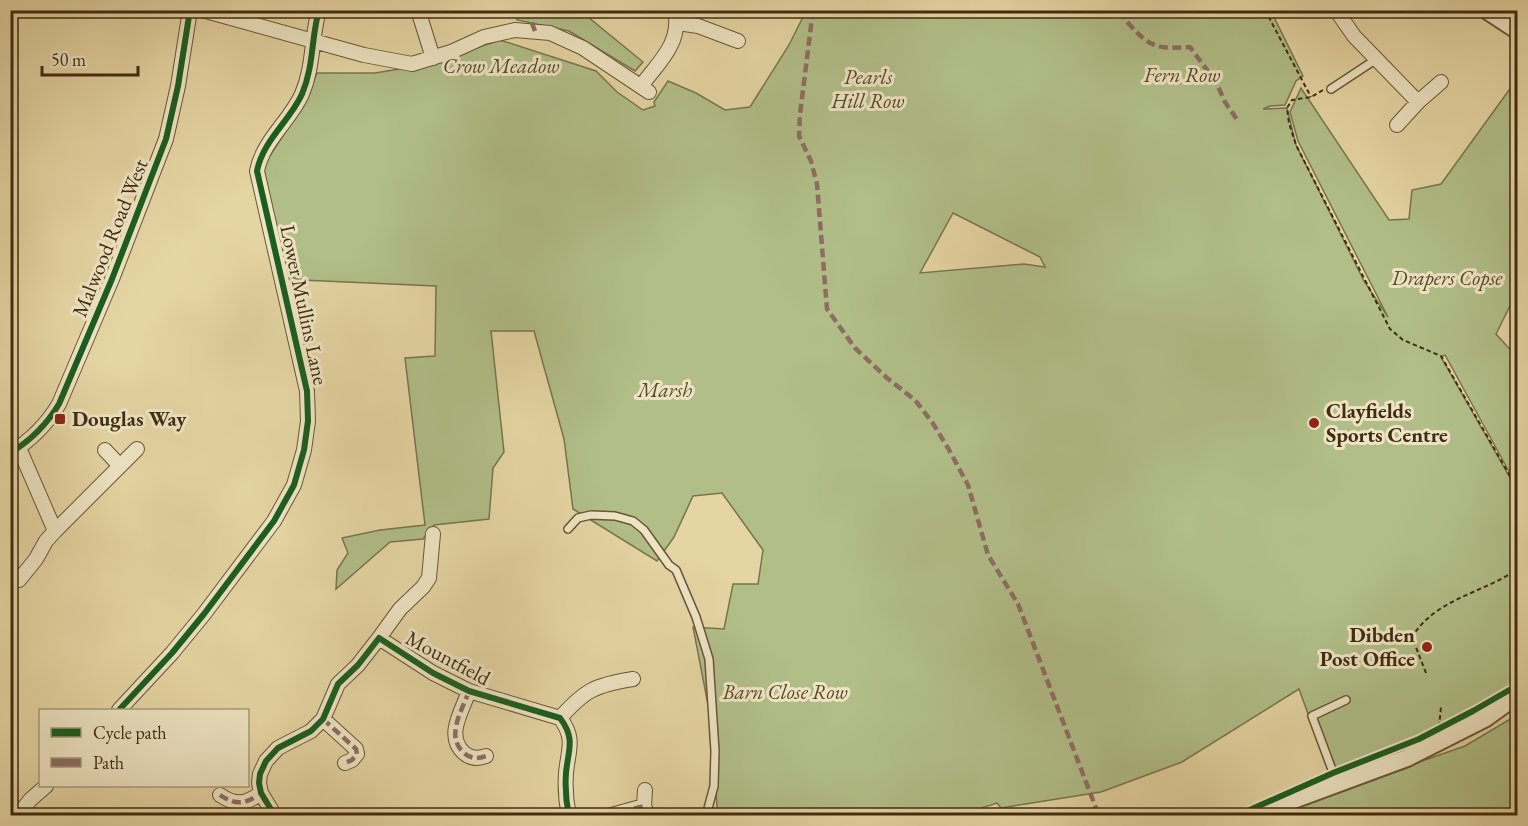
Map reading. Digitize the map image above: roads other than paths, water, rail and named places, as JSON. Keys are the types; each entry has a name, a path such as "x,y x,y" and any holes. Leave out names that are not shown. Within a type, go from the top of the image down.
{"street":[{"name":"Malwood Road West","path":"15,451 45,424 59,404 135,223 166,139 178,86 190,10"},
{"path":"202,10 364,55 412,64 433,58 484,36 515,30 550,33 583,48 645,89 674,43 677,17 738,41"},
{"name":"Lower Mullins Lane","path":"122,709 204,614 274,521 289,495 299,468 307,430 307,391 257,171 263,152 301,96 311,68 315,24 319,10"},
{"path":"418,10 433,58"},
{"path":"1336,10 1351,33 1375,60 1418,102"},
{"path":"1488,11 1518,31"},
{"path":"1397,125 1441,82"},
{"path":"19,580 35,572 46,541 137,449"},
{"path":"105,450 120,466"},
{"path":"15,451 55,531"},
{"name":"Mountfield","path":"261,793 260,774 266,760 278,748 311,731 323,719 338,684 358,665 400,609 429,578 433,534"},
{"name":"Mountfield","path":"379,638 433,673 470,691 560,718"},
{"path":"569,816 566,779 571,748 570,736 560,718 576,700 591,689 633,679"},
{"path":"470,691 457,723 454,741 467,756 479,759 486,756"},
{"path":"1250,816 1407,758 1486,718 1518,695"},
{"path":"323,719 356,749 357,754 345,763"},
{"path":"18,816 30,800 45,787"},
{"path":"608,816 645,809 645,790"},
{"path":"220,795 238,804 251,800 261,793 275,816"}],"lane":[{"path":"1330,89 1375,60"},
{"path":"568,529 578,518 591,515 615,516 633,521 644,530 669,565 676,570 696,616 709,658 715,752 714,786 706,816"},
{"path":"1337,783 1312,716 1346,700"}],"place":[{"name":"Douglas Way","path":"60,419"},
{"name":"Clayfields Sports Centre","path":"1314,423"},
{"name":"Dibden Post Office","path":"1427,647"}],"park label":[{"name":"Crow Meadow","path":"501,66"},
{"name":"Fern Row","path":"1182,75"},
{"name":"Pearls Hill Row","path":"868,89"},
{"name":"Drapers Copse","path":"1447,278"},
{"name":"Marsh","path":"665,390"},
{"name":"Barn Close Row","path":"785,692"}]}
